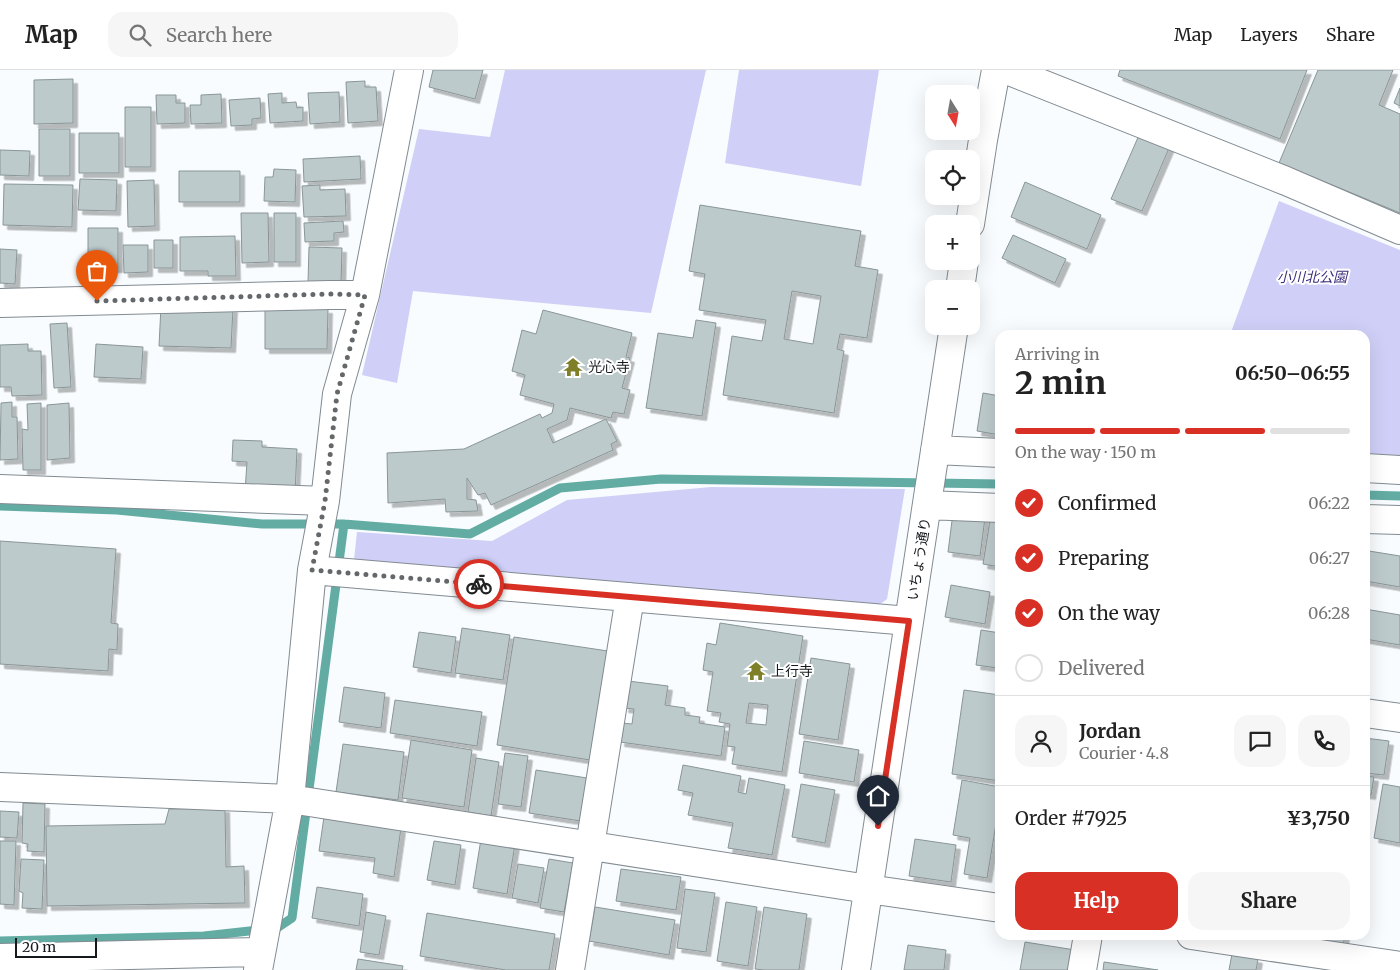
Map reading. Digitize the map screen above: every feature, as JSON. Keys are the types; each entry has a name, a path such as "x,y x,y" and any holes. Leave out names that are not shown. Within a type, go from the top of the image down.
{"street":[{"path":"0,958 260,961 290,799 312,570 325,501 337,394 365,295 409,70"},
{"path":"971,215 996,70"},
{"path":"1007,70 1286,180 1400,230"},
{"path":"0,303 330,294 365,295"},
{"name":"いちょう通り","path":"856,970 953,335"},
{"path":"935,453 995,453"},
{"path":"1370,468 1400,470"},
{"path":"0,489 325,501"},
{"path":"928,500 995,507"},
{"path":"1370,519 1400,520"},
{"path":"312,570 909,621"},
{"path":"570,970 630,597"},
{"path":"1370,714 1400,718"},
{"path":"0,787 290,799 995,907"},
{"path":"1082,970 1087,940"},
{"path":"1225,940 1400,966"}],"green space":[{"path":"505,70 706,70 651,313 413,291 397,383 362,375 419,129 490,137"},
{"path":"739,70 879,70 861,186 725,163"},
{"name":"小川北公園","path":"1279,201 1400,250 1400,461 1370,459 1370,330 1232,330"},
{"path":"711,487 905,489 887,599 879,605 354,560 357,532 492,541 567,500"}],"building":[{"path":"433,70 483,70 475,99 429,87"},
{"path":"1120,70 1307,70 1280,139 1118,76"},
{"path":"1318,70 1393,70 1379,105 1400,114 1400,213 1279,163"},
{"path":"73,79 73,123 34,124 34,80"},
{"path":"365,81 365,87 376,87 378,121 348,123 346,82"},
{"path":"1400,88 1400,106 1394,103"},
{"path":"339,92 340,122 310,124 308,93"},
{"path":"282,93 282,103 296,102 297,108 303,107 303,121 270,123 268,94"},
{"path":"221,94 222,123 191,124 190,105 201,105 201,95"},
{"path":"156,95 176,95 176,103 185,103 185,123 157,124"},
{"path":"260,98 261,118 252,119 252,125 231,126 229,100"},
{"path":"125,107 151,107 151,167 125,167"},
{"path":"1143,126 1173,139 1142,211 1111,199"},
{"path":"39,129 70,129 70,176 39,176"},
{"path":"79,133 119,133 119,173 79,173"},
{"path":"0,150 30,151 29,176 0,175"},
{"path":"360,156 361,179 304,182 303,159"},
{"path":"274,169 296,170 295,202 264,201 265,177 273,177"},
{"path":"179,171 240,171 240,202 179,202"},
{"path":"80,179 117,180 116,211 78,210"},
{"path":"154,180 155,226 128,227 127,181"},
{"path":"1025,182 1101,215 1087,249 1011,217"},
{"path":"4,184 73,185 72,227 3,225"},
{"path":"320,185 320,190 345,189 346,216 304,217 302,186"},
{"path":"700,205 861,231 855,266 878,270 867,338 840,334 837,349 844,351 834,413 723,395 732,336 762,341 766,320 699,310 705,274 689,271","holes":["792,291 821,296 813,344 784,339"]},
{"path":"241,213 268,213 269,262 242,263"},
{"path":"274,213 296,213 296,262 274,262"},
{"path":"343,221 344,232 334,233 334,241 305,242 304,223"},
{"path":"88,228 118,228 118,268 88,269"},
{"path":"1013,235 1066,259 1055,283 1002,258"},
{"path":"235,236 236,276 208,276 208,271 180,271 180,237"},
{"path":"154,240 173,240 173,268 154,268"},
{"path":"123,245 148,245 148,272 124,273"},
{"path":"309,247 342,248 341,283 308,283"},
{"path":"0,249 17,250 15,284 0,283"},
{"path":"161,306 233,308 231,348 159,346"},
{"path":"265,309 328,309 327,349 265,349"},
{"path":"543,310 632,333 626,357 630,358 622,388 630,390 624,414 613,412 611,418 570,408 567,420 547,429 553,443 606,419 617,441 611,444 613,450 491,505 485,493 478,495 467,478 467,499 476,500 478,511 446,512 445,499 388,503 387,453 464,449 540,414 542,418 552,413 554,404 520,395 525,375 512,371 522,330 536,334"},
{"path":"696,320 716,323 702,416 646,408 658,333 693,338"},
{"path":"67,323 71,387 54,388 50,324"},
{"path":"28,344 28,351 41,351 42,395 12,396 11,387 0,387 0,345"},
{"path":"96,344 143,347 141,379 94,377"},
{"path":"983,393 995,395 995,434 977,431"},
{"path":"12,402 12,417 17,417 18,459 0,460 1,403"},
{"path":"41,403 41,470 23,470 22,429 28,430 27,404"},
{"path":"69,403 70,458 47,460 47,405"},
{"path":"233,440 262,441 262,447 297,449 295,494 245,492 247,462 232,461"},
{"path":"953,513 985,518 980,556 948,552"},
{"path":"991,514 995,514 995,566 983,564"},
{"path":"0,541 116,549 111,623 118,624 117,650 109,649 108,671 0,664"},
{"path":"1370,551 1400,556 1400,587 1370,582"},
{"path":"951,585 990,592 985,624 945,617"},
{"path":"1370,610 1400,615 1400,645 1370,640"},
{"path":"720,623 803,636 782,772 732,764 735,747 727,746 730,724 719,722 721,713 707,711 713,672 703,670 707,643 716,645","holes":["749,703 768,705 766,725 746,723"]},
{"path":"462,628 510,635 503,680 455,673"},
{"path":"981,630 995,632 995,668 976,665"},
{"path":"419,632 456,637 451,673 413,667"},
{"path":"514,637 608,651 590,760 497,745"},
{"path":"811,658 850,664 838,740 799,734"},
{"path":"628,681 668,686 665,705 685,708 685,715 700,717 699,723 725,727 721,756 620,742 622,723 632,724 634,709 624,708"},
{"path":"344,687 385,693 381,728 339,722"},
{"path":"964,690 995,694 995,780 952,774"},
{"path":"395,700 482,712 477,746 390,733"},
{"path":"1370,739 1389,741 1384,775 1370,774"},
{"path":"411,740 472,750 464,807 402,798"},
{"path":"804,741 859,750 854,782 799,773"},
{"path":"343,744 404,752 398,800 336,792"},
{"path":"505,753 528,756 521,807 498,804"},
{"path":"476,758 499,762 491,816 468,812"},
{"path":"683,765 741,776 738,792 746,794 749,778 785,785 772,855 728,848 733,823 688,815 693,793 678,790"},
{"path":"536,770 587,778 581,821 529,813"},
{"path":"1370,777 1374,777 1370,795"},
{"path":"962,780 995,786 995,830 987,878 964,874 970,838 953,835"},
{"path":"801,784 835,790 825,843 792,837"},
{"path":"1383,784 1400,787 1400,843 1374,838"},
{"path":"23,803 45,804 44,852 27,851 28,844 22,843"},
{"path":"225,808 226,867 244,866 245,903 47,906 46,826 165,824 169,809"},
{"path":"0,811 19,812 17,838 0,837"},
{"path":"324,817 401,828 394,877 373,873 375,858 319,851"},
{"path":"481,839 515,844 507,894 473,888"},
{"path":"915,839 956,845 951,882 909,876"},
{"path":"0,841 16,841 14,905 0,904"},
{"path":"434,841 461,845 455,885 427,880"},
{"path":"21,859 44,860 42,909 22,908 23,893 19,891"},
{"path":"549,859 573,863 564,912 540,908"},
{"path":"518,864 544,868 538,903 512,898"},
{"path":"621,869 681,877 676,910 616,901"},
{"path":"317,887 363,894 359,926 312,918"},
{"path":"685,889 715,893 706,952 677,948"},
{"path":"726,902 757,907 748,966 717,961"},
{"path":"595,907 675,920 669,955 589,941"},
{"path":"764,907 807,914 799,970 755,969"},
{"path":"366,912 386,916 379,955 360,952"},
{"path":"427,913 555,934 549,970 506,970 420,956"},
{"path":"1306,940 1344,940 1343,946"},
{"path":"1025,942 1075,950 1072,970 1020,970"},
{"path":"908,945 946,950 944,970 904,970"},
{"path":"1232,954 1258,959 1256,970 1229,970"},
{"path":"358,959 403,966 402,970 356,970"},
{"path":"1104,962 1158,970 1103,970"}],"waterway":[{"path":"0,506 117,510 262,524 344,524 470,534 560,488 661,479 995,484"},
{"path":"1370,495 1400,496"},
{"path":"0,941 204,936 277,928 292,918 344,524"}],"way so far":[{"path":"97,301 330,294 365,295 337,394 325,501 312,570 479,584"}],"place":[{"name":"光心寺","path":"573,367"},
{"name":"上行寺","path":"756,671"}],"route":[{"path":"479,584 909,621 878,826"}]}
